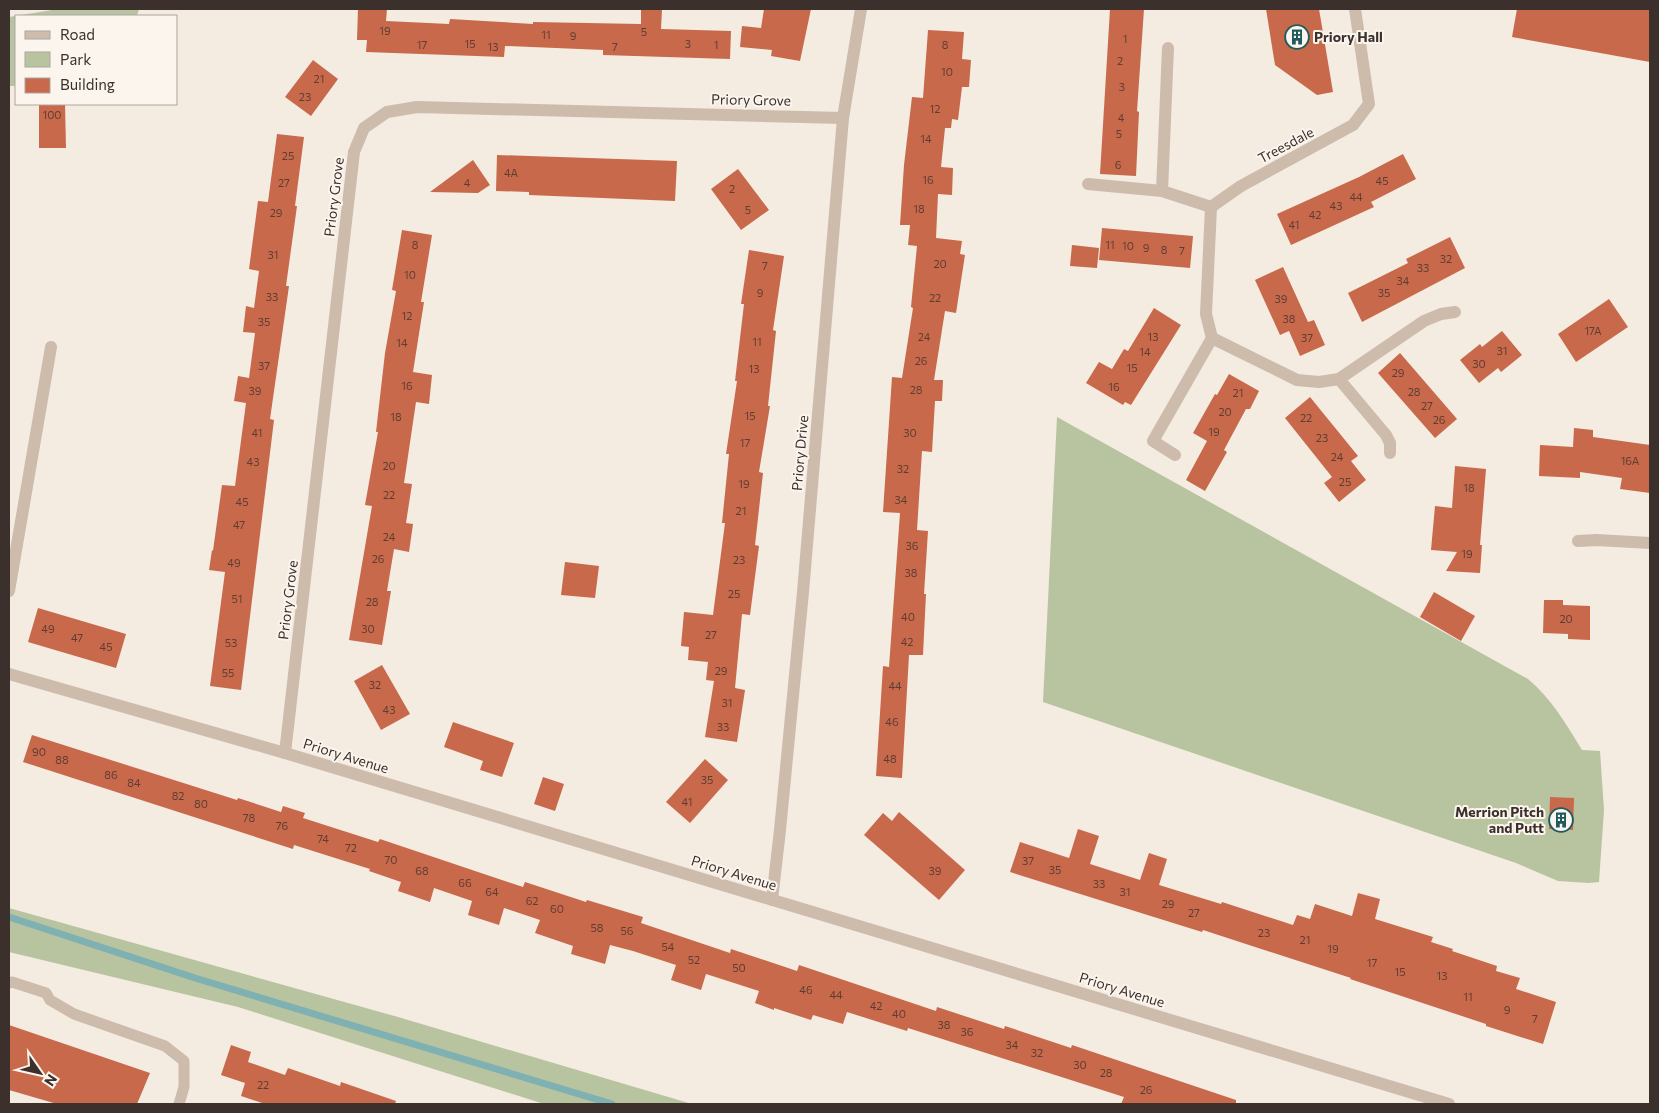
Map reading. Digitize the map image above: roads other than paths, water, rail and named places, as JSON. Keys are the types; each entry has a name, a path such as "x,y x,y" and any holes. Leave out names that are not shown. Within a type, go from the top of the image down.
{"street":[{"name":"Priory Drive","path":"772,900 801,612 843,118 861,9"},
{"name":"Treesdale","path":"1211,207 1241,186 1353,125 1369,104 1356,9"},
{"path":"1162,190 1168,48"},
{"name":"Priory Grove","path":"286,753 354,152 364,128 387,112 417,106 843,118"},
{"path":"1088,184 1162,190 1211,207 1206,314 1212,338 1153,441 1174,455"},
{"path":"1212,338 1297,380 1319,382 1339,379 1424,321 1441,314 1455,312"},
{"path":"9,591 51,346"},
{"path":"1339,379 1386,435 1390,443 1390,453"},
{"path":"1578,541 1597,540 1650,543"},
{"name":"Priory Avenue","path":"9,674 286,753 1449,1104"}],"lane":[{"path":"9,983 46,993 50,1000 74,1014 165,1046 184,1060 184,1087 179,1104"}],"waterway":[{"path":"9,917 195,978 612,1104"}],"place":[{"name":"Priory Hall","path":"1297,37"},
{"name":"Merrion Pitch and Putt","path":"1561,820"}]}
